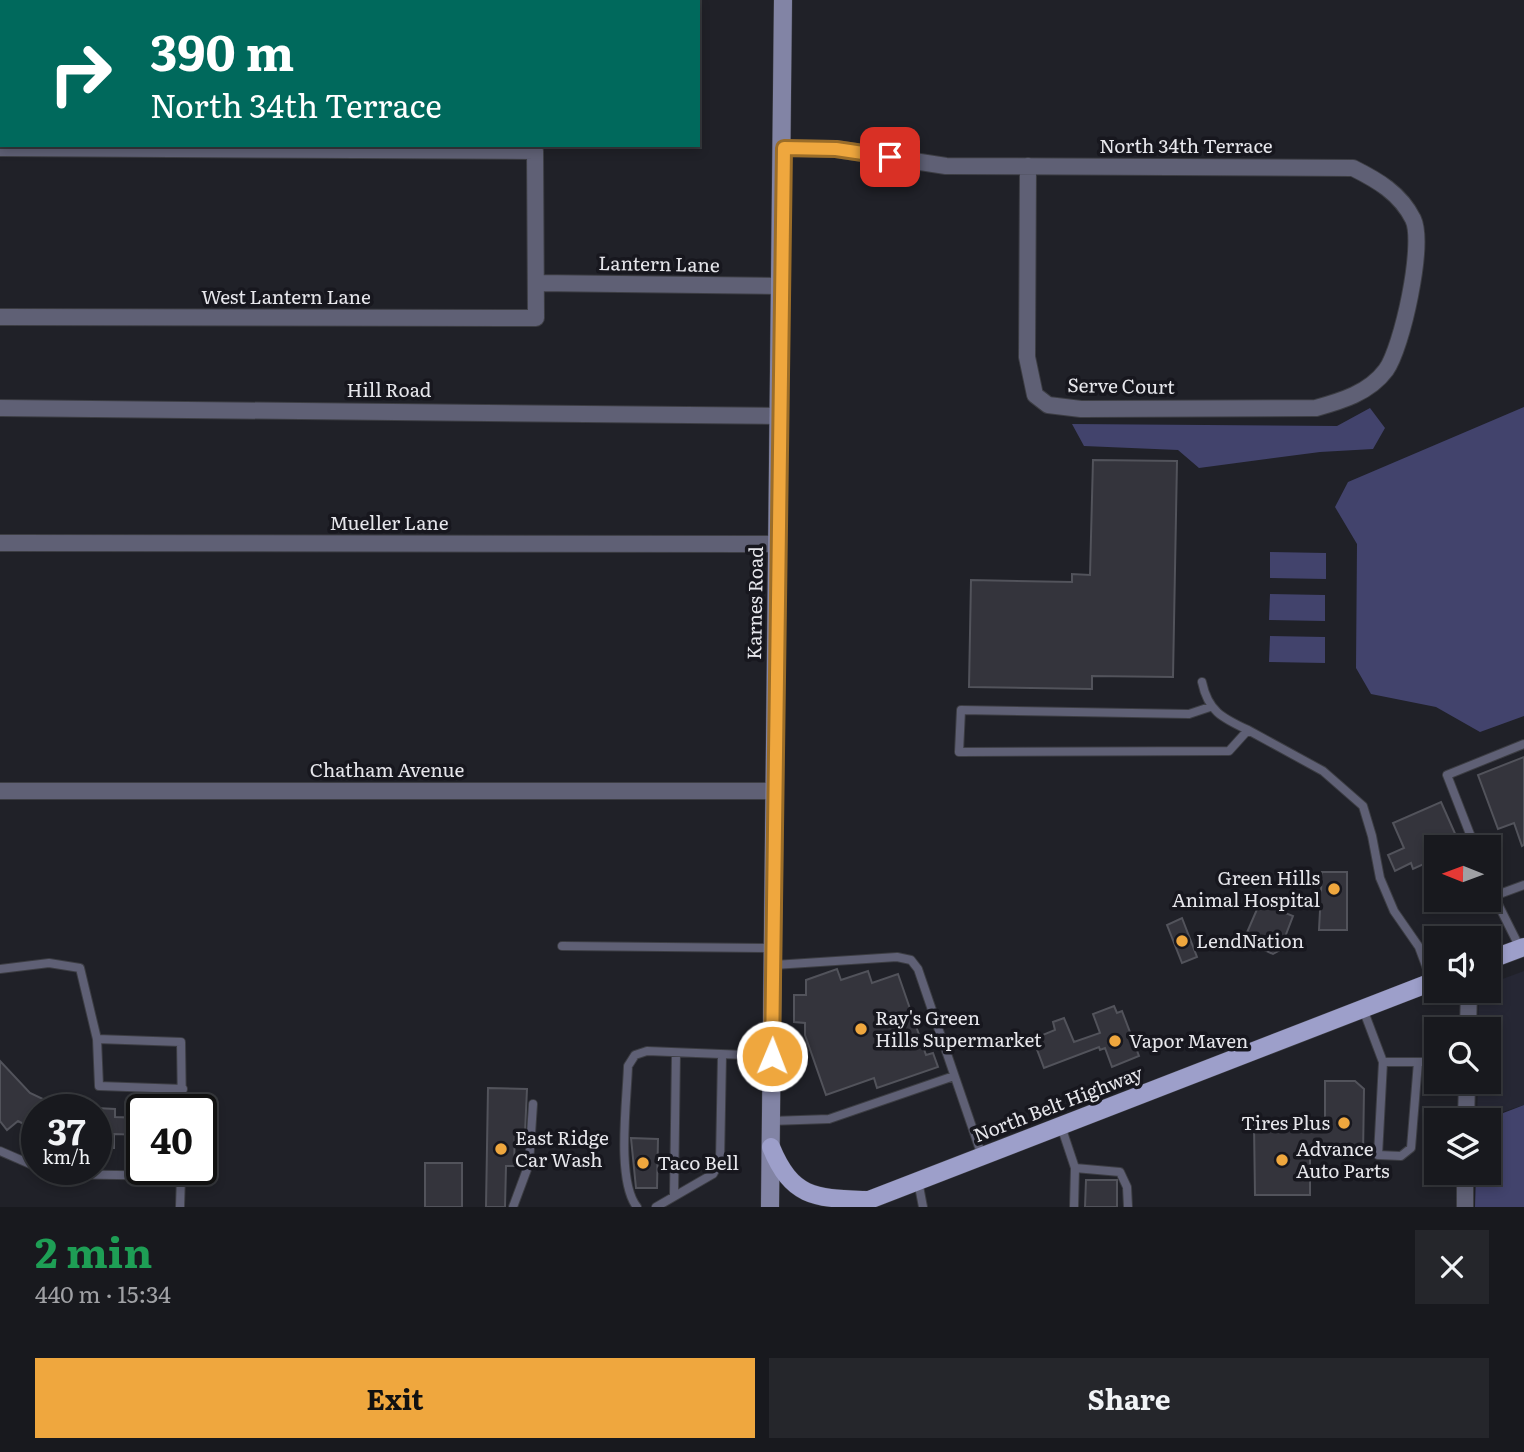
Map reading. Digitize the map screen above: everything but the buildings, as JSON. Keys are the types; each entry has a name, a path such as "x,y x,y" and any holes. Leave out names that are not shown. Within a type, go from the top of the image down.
{"main road":[{"path":"1501,955 1522,947"},
{"name":"North Belt Highway","path":"851,1207 1424,985"},
{"path":"771,1147 780,1169 790,1182 807,1193 823,1198 869,1200"}],"street":[{"name":"Karnes Road","path":"770,1207 774,956 773,791 784,148 783,0"},
{"path":"0,148 535,151 537,283"},
{"name":"North 34th Terrace","path":"784,148 836,149 946,166 1353,168 1386,185 1414,220 1416,268 1401,331 1386,370"},
{"name":"Serve Court","path":"1028,166 1027,357 1035,395 1048,405 1080,409 1316,408 1351,399 1386,370"},
{"name":"Lantern Lane","path":"537,283 781,286"},
{"name":"West Lantern Lane","path":"0,317 536,318 537,283"},
{"name":"Hill Road","path":"0,408 778,416"},
{"name":"Mueller Lane","path":"0,543 777,544"},
{"name":"Chatham Avenue","path":"0,791 773,791"},
{"path":"1465,1185 1465,1207"}],"lane":[{"path":"1202,682 1210,707 1218,716 1323,771 1363,806 1380,878 1394,911 1424,958"},
{"path":"1210,707 1189,714 961,710 959,752 1229,751 1248,730"},
{"path":"1470,835 1447,775 1524,744"},
{"path":"1502,894 1524,886"},
{"path":"1502,909 1522,947"},
{"path":"562,946 774,956 897,957 911,960 918,969 982,1156"},
{"path":"0,969 49,963 80,968 97,1039 99,1086 183,1089"},
{"path":"1363,1009 1383,1062 1378,1155 1402,1156 1411,1148 1418,1062"},
{"path":"97,1039 181,1042 183,1094"},
{"path":"637,1207 626,1179 628,1066 635,1055 647,1051 772,1056"},
{"path":"674,1195 676,1053"},
{"path":"656,1207 713,1174 720,1161 722,1055"},
{"path":"1383,1062 1424,1062"},
{"path":"771,1121 829,1119 954,1076"},
{"path":"513,1207 529,1164 533,1104"},
{"path":"1061,1126 1075,1168 1074,1207"},
{"path":"0,1151 21,1160"},
{"path":"1075,1168 1120,1172 1128,1187 1128,1207"},
{"path":"918,1181 923,1207"},
{"path":"180,1207 181,1185"}],"shaded area":[{"path":"1524,407 1524,716 1480,732 1436,707 1371,694 1356,668 1357,544 1335,507 1348,482"},
{"path":"1370,408 1385,428 1373,449 1320,452 1199,468 1178,450 1084,446 1072,424 1337,426"},
{"path":"1270,552 1326,553 1326,579 1270,578"},
{"path":"1270,594 1325,595 1325,621 1269,620"},
{"path":"1270,636 1325,637 1325,663 1269,662"},
{"path":"1524,971 1524,1105 1501,1112 1501,1108 1477,1108 1478,1094 1501,1094 1501,1017 1478,1017 1479,1003 1501,1003 1501,980"},
{"path":"1524,1105 1524,1207 1475,1207 1476,1185 1501,1185 1501,1114"}],"place":[{"name":"Green Hills Animal Hospital","path":"1334,889"},
{"name":"LendNation","path":"1182,941"},
{"name":"Ray's Green Hills Supermarket","path":"861,1029"},
{"name":"Vapor Maven","path":"1115,1041"},
{"name":"Tires Plus","path":"1344,1123"},
{"name":"East Ridge Car Wash","path":"501,1149"},
{"name":"Advance Auto Parts","path":"1282,1160"},
{"name":"Taco Bell","path":"643,1163"}],"route":[{"path":"772,1056 773,791 784,148 836,149 890,157"}]}
